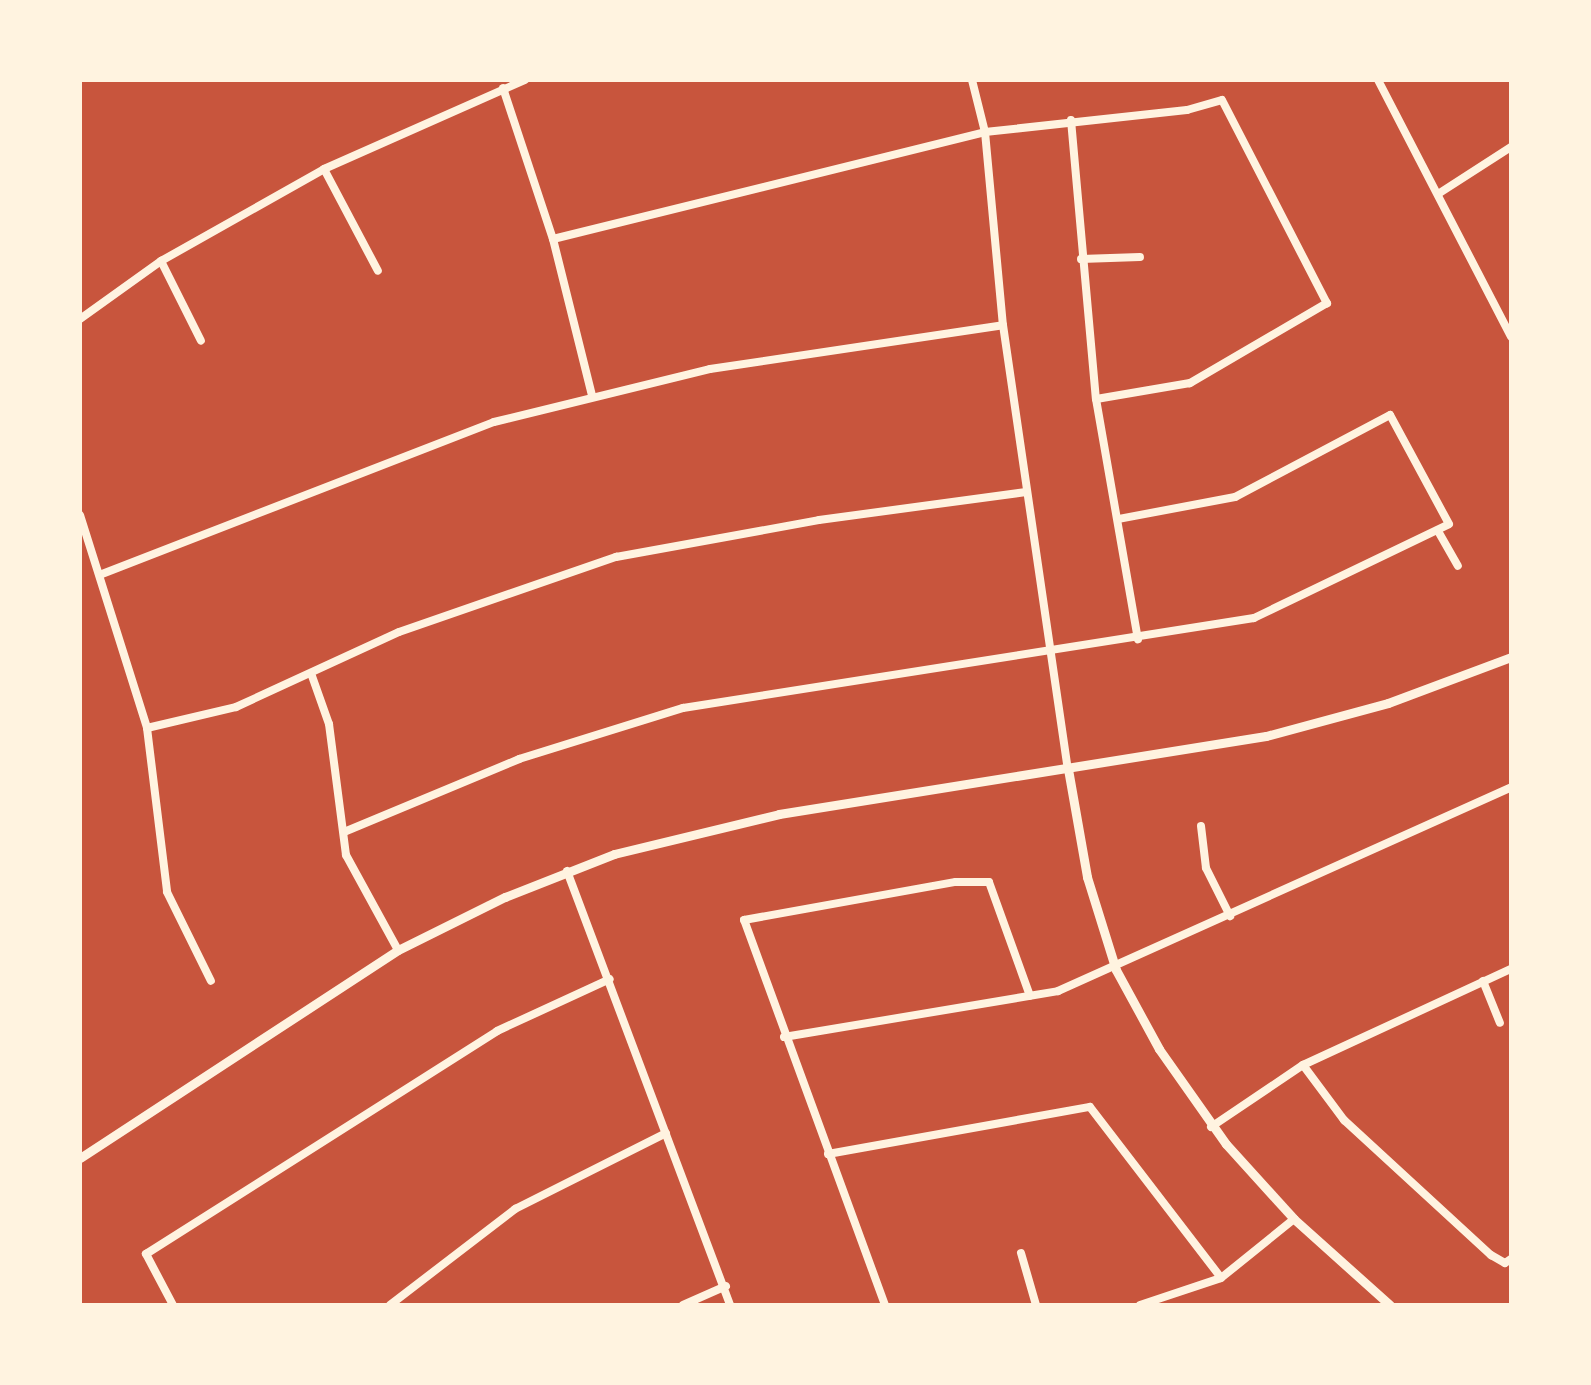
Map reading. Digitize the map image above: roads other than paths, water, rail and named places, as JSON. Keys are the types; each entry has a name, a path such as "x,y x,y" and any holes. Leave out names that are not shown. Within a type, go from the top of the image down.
{"street":[{"path":"80,319 161,261 324,170 525,80"},
{"path":"972,80 986,132 1004,325 1068,768 1087,877 1116,970 1211,1128 1294,1219 1390,1305"},
{"path":"1378,80 1511,337"},
{"path":"503,88 553,238 592,395"},
{"path":"553,238 986,132 1187,110 1222,100 1327,304 1190,383 1096,399"},
{"path":"1071,120 1096,399 1138,639"},
{"path":"1438,194 1511,148"},
{"path":"324,170 378,271"},
{"path":"1081,259 1140,257"},
{"path":"161,261 201,341"},
{"path":"102,574 476,429 592,395 710,369 1004,325"},
{"path":"344,832 519,760 683,708 1254,618 1450,524 1390,416 1235,498 1119,519"},
{"path":"147,728 236,707 312,676 399,632 616,557 819,520 1026,492"},
{"path":"80,514 102,574 147,728 166,892 211,981"},
{"path":"1438,530 1458,566"},
{"path":"80,1158 398,950 568,871 701,829 1309,726 1511,657"},
{"path":"312,676 329,724 344,832 355,878 398,950"},
{"path":"784,1036 1030,996 1116,970 1511,787"},
{"path":"1201,826 1206,868 1230,916"},
{"path":"568,871 730,1305"},
{"path":"885,1305 744,920 989,882 1030,996"},
{"path":"1211,1128 1303,1065 1511,969"},
{"path":"174,1305 146,1254 497,1031 610,979"},
{"path":"1483,982 1500,1023"},
{"path":"1303,1065 1344,1120 1508,1261"},
{"path":"828,1154 1090,1107 1221,1278"},
{"path":"390,1305 515,1209 666,1133"},
{"path":"1140,1305 1221,1278 1294,1219"},
{"path":"1021,1253 1036,1305"},
{"path":"683,1305 726,1286"}]}
